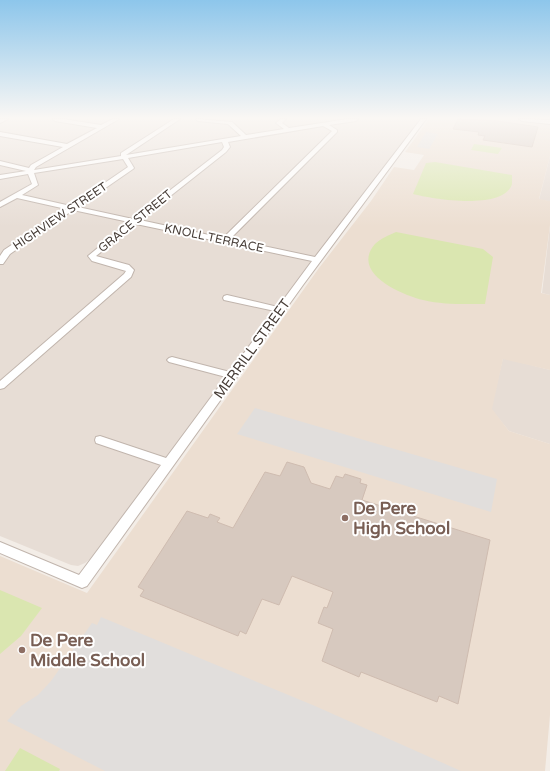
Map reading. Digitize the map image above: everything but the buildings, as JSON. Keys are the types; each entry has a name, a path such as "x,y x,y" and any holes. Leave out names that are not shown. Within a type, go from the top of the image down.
{"street":[{"path":"30,172 33,166 52,155"},
{"path":"0,177 135,155"},
{"name":"GRACE STREET","path":"0,386 128,274 130,270 95,259 92,256 134,221 219,155"},
{"path":"225,240 311,155"},
{"name":"MERRILL STREET","path":"0,547 82,582 280,310 396,155"},
{"name":"HIGHVIEW STREET","path":"0,260 7,252 131,168 123,157"},
{"path":"0,163 26,168 30,172 35,185 0,206"},
{"name":"KNOLL TERRACE","path":"16,196 317,260"},
{"path":"227,298 280,310"},
{"path":"172,360 232,376"},
{"path":"100,440 168,463"}],"shaded area":[{"path":"0,155 395,155 90,559 78,566 71,565 0,536"},
{"name":"De Pere High School","path":"424,155 550,155 539,199 550,201 550,225 541,293 550,295 550,370 503,359 492,409 509,431 550,444 550,715 545,771 0,771 0,556 87,593 319,268 371,201 394,167 414,170"},
{"path":"550,156 550,201 539,200"},
{"path":"550,226 550,295 542,293"},
{"path":"503,358 550,370 550,444 509,431 491,409"},
{"path":"255,408 497,479 491,512 237,434"},
{"path":"101,617 315,706 461,771 105,771 7,721 21,706 38,695 51,681 92,623 97,625"}],"green space":[{"path":"435,162 512,175 512,184 506,192 496,198 482,200 451,200 413,194 426,163"},
{"path":"396,232 483,249 493,257 485,304 431,302 403,293 382,281 374,273 369,264 369,255 377,242"},
{"path":"0,590 42,608 21,636 0,654"},
{"path":"20,748 60,769 59,771 5,771"}],"place":[{"name":"De Pere High School","path":"345,518"},
{"name":"De Pere Middle School","path":"22,650"}]}
